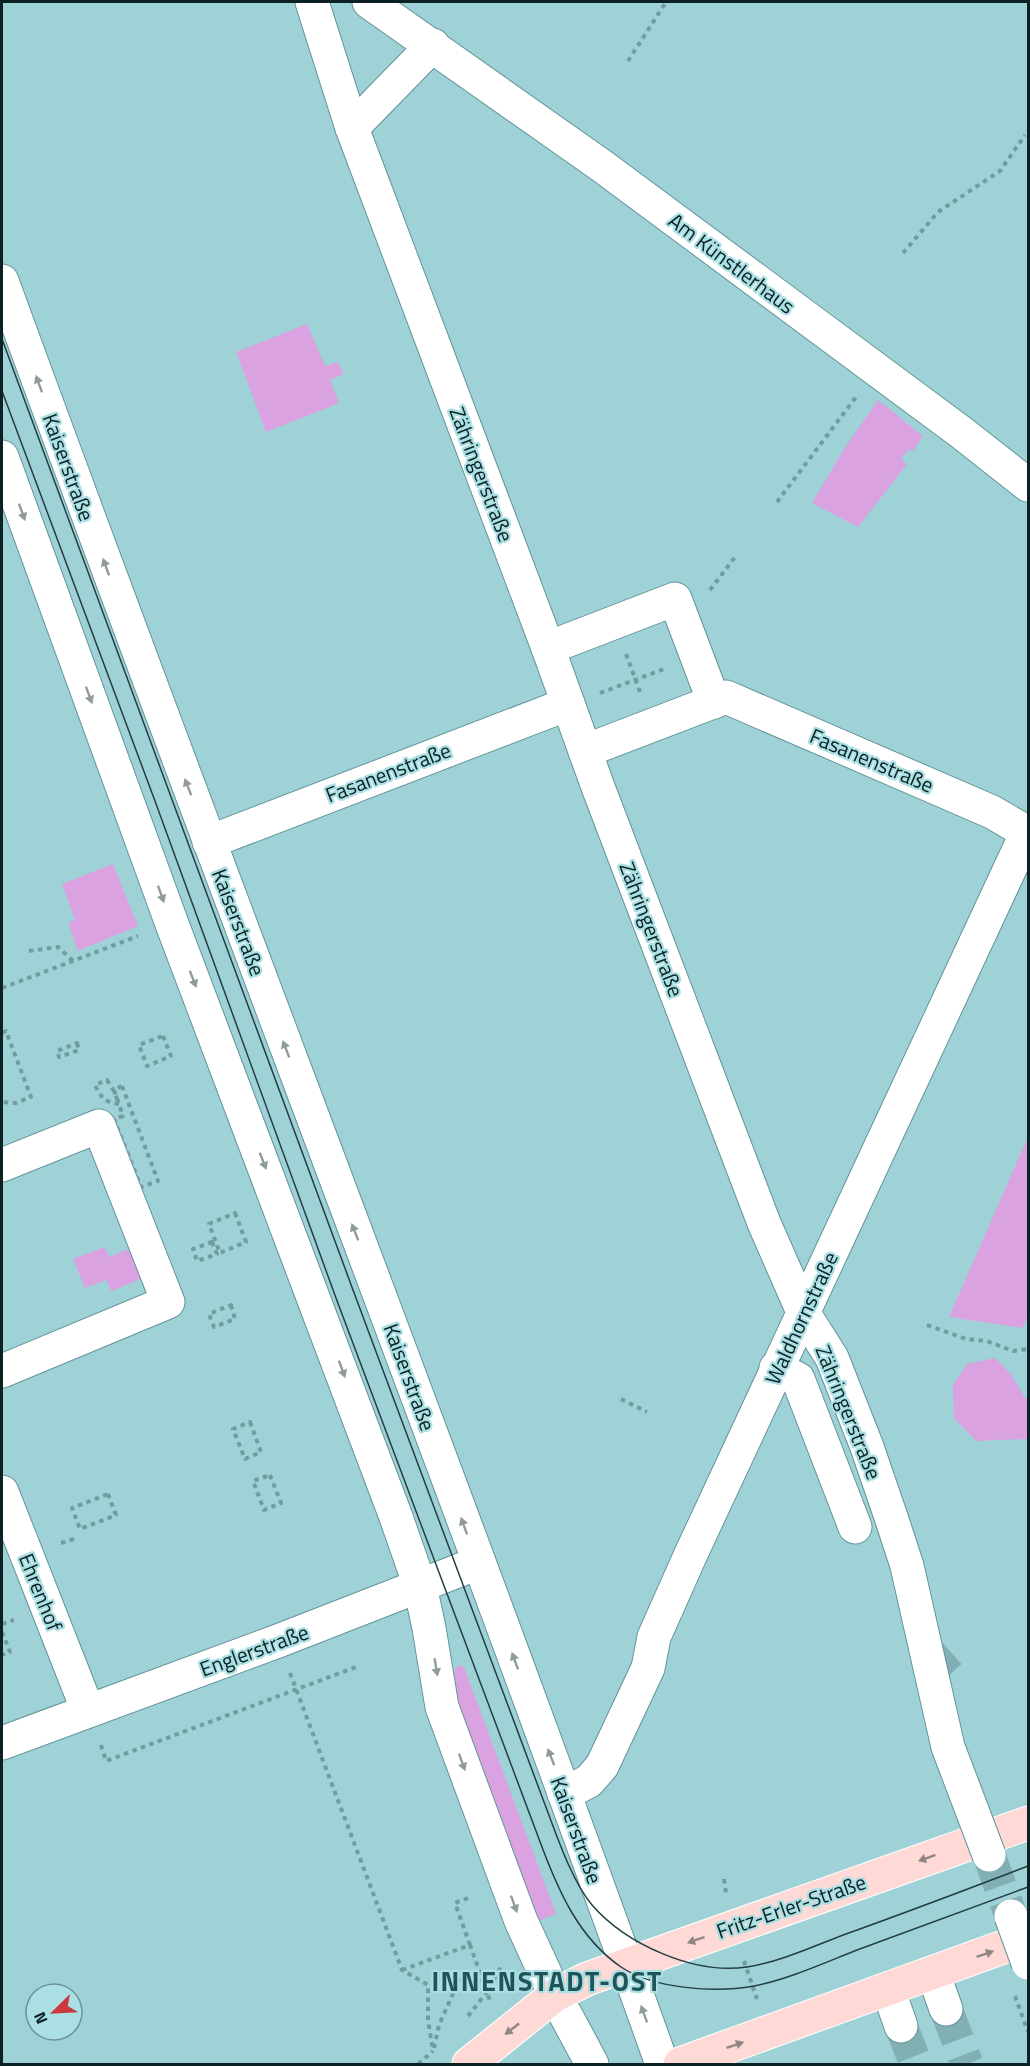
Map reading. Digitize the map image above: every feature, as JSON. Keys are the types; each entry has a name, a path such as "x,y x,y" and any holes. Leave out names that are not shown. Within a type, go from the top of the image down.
{"main road":[{"name":"Fritz-Erler-Straße","path":"555,1995 587,1979 626,1964 986,1847 1029,1823"},
{"path":"680,2064 933,1973 1020,1927"},
{"path":"469,2064 555,1995"}],"street":[{"name":"Zähringerstraße","path":"312,2 352,128 548,648 583,699 585,751 764,1223 803,1312 832,1358 867,1447 907,1566 948,1747 986,1847"},
{"name":"Am Künstlerhaus","path":"369,2 602,166 1029,485"},
{"path":"352,128 433,45"},
{"name":"Kaiserstraße","path":"2,281 564,1794 662,2064"},
{"path":"2,457 176,935 396,1517 420,1586 442,1707 520,1921 555,1995 592,2064"},
{"path":"548,648 675,599 714,702 585,751"},
{"name":"Fasanenstraße","path":"714,702 726,697 992,812 1028,832"},
{"name":"Fasanenstraße","path":"209,842 583,699"},
{"name":"Waldhornstraße","path":"564,1794 589,1781 602,1766 648,1668 654,1637 666,1609 776,1368 1028,832"},
{"path":"2,1165 99,1126 168,1302 2,1371"},
{"path":"776,1368 798,1379 855,1527"},
{"name":"Ehrenhof","path":"2,1492 84,1701"},
{"path":"420,1586 478,1563"},
{"name":"Englerstraße","path":"2,1743 84,1701 136,1695 420,1586"},
{"path":"948,1745 986,1847"},
{"path":"1020,1927 1029,1964"},
{"path":"933,1973 946,2009"},
{"path":"888,1989 901,2026"}],"path":[{"path":"628,61 666,2"},
{"path":"903,253 938,212 1000,171 1025,135"},
{"path":"777,502 877,370"},
{"path":"623,646 642,696"},
{"path":"583,699 667,668"},
{"path":"2,988 146,932"},
{"path":"29,951 58,947 73,961"},
{"path":"2,1033 6,1031 31,1097 16,1102 2,1102"},
{"path":"163,1036 171,1056 147,1066 139,1045 163,1036"},
{"path":"77,1043 79,1050 59,1057 57,1051 77,1043"},
{"path":"235,1213 246,1242 220,1253 209,1224 235,1213"},
{"path":"212,1242 217,1254 197,1261 193,1249 212,1242"},
{"path":"231,1305 235,1319 214,1327 208,1314 231,1305"},
{"path":"927,1325 966,1340 987,1341 1013,1351 1029,1349"},
{"path":"621,1399 647,1412"},
{"path":"250,1422 261,1452 244,1459 233,1429 250,1422"},
{"path":"270,1474 281,1503 264,1510 253,1481 270,1474"},
{"path":"108,1494 116,1515 80,1529 72,1508 108,1494"},
{"path":"2,1624 14,1620"},
{"path":"2,1632 10,1652 2,1655"},
{"path":"278,1641 402,1970 428,1985 428,2020 433,2051"},
{"path":"84,1701 106,1761 356,1667"},
{"path":"468,1898 455,1903 487,1992"},
{"path":"402,1970 470,1945"},
{"path":"742,1954 768,2033"},
{"path":"462,2024 487,1992 506,1958"},
{"path":"433,2051 440,2025 460,1978"},
{"path":"1020,2010 1029,2032"},
{"path":"418,2064 440,2045"}],"shaded area":[{"path":"307,324 325,366 338,362 344,374 330,380 339,403 266,432 236,352"},
{"path":"878,400 923,436 913,451 909,449 901,459 907,464 858,527 812,503 844,449"},
{"path":"113,864 138,926 78,951 68,922 75,920 62,884"},
{"path":"1028,1137 1028,1314 1023,1328 949,1317"},
{"path":"105,1247 109,1257 132,1248 144,1278 111,1291 106,1280 85,1288 73,1259"},
{"path":"995,1358 1011,1374 1025,1398 1028,1399 1028,1438 1026,1439 976,1441 954,1418 953,1385 967,1364"},
{"path":"457,1666 464,1667 556,1914 538,1921 456,1701 453,1679"}],"tunnel":[{"path":"930,1677 938,1663 959,1644"},
{"path":"989,1855 1011,1916"},
{"path":"946,2009 967,2064"},
{"path":"901,2026 916,2064"}],"tram line":[{"path":"2,339 544,1802 565,1856 584,1895 606,1919 623,1932 662,1954 705,1966 747,1967 797,1953 1028,1866"},
{"path":"2,391 155,801 336,1298 542,1847 563,1897 582,1928 593,1942 621,1967 650,1980 667,1985 703,1989 738,1988 767,1983 793,1975 1028,1887"}],"district":[{"name":"INNENSTADT-OST","path":"547,1980"}]}
